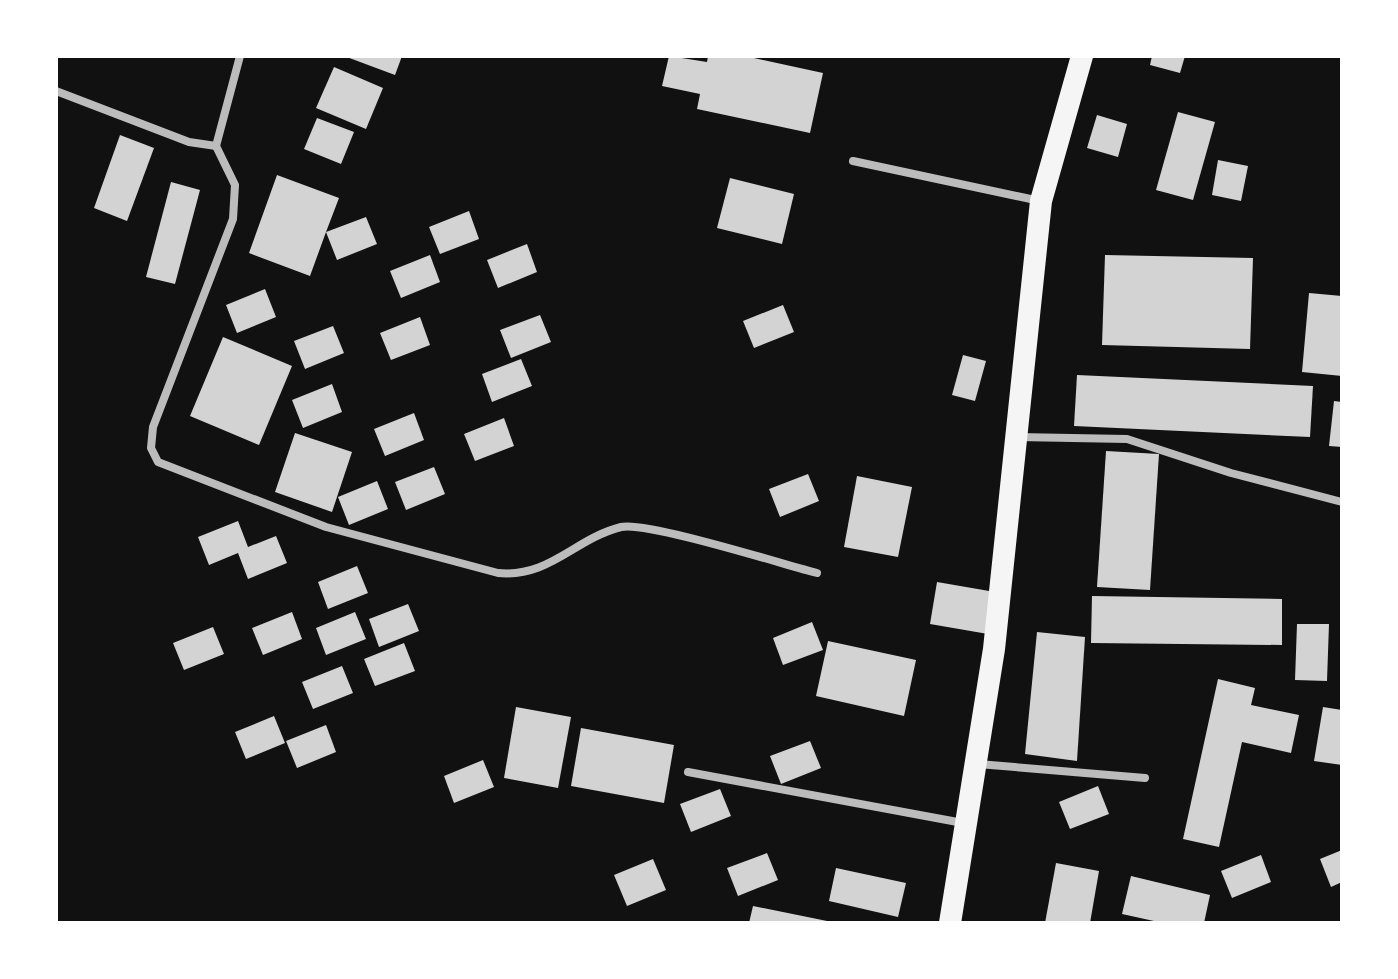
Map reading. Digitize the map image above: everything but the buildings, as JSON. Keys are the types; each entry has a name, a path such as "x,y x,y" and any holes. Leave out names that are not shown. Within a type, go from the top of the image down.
{"highway":[{"path":"950,923 994,649 1041,201 1082,56"}],"street":[{"path":"240,56 216,146 235,185 233,219 153,427 151,448 158,462 326,527 498,573 520,575 539,570 592,539 635,525 817,573"},
{"path":"56,91 189,142 216,146"},
{"path":"853,161 1041,201"},
{"path":"1017,437 1127,439 1231,473 1342,502"},
{"path":"977,764 1145,778"},
{"path":"688,772 967,824"}]}
